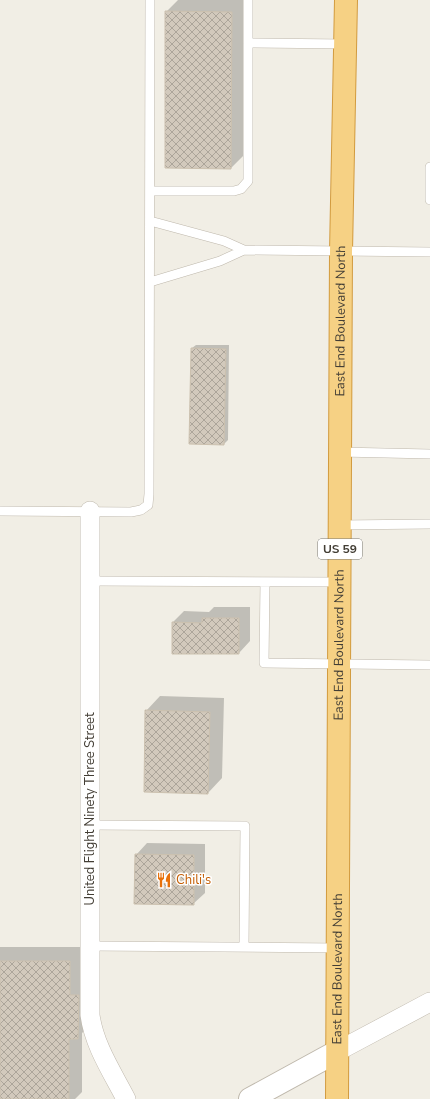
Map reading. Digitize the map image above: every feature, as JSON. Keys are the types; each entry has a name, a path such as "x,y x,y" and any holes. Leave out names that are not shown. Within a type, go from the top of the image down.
{"highway":[{"name":"East End Boulevard North","path":"337,1099 341,252 346,0"}],"street":[{"name":"United Flight Ninety Three Street","path":"90,511 90,1015 92,1029 126,1099"},
{"path":"250,1099 430,1002"}],"lane":[{"path":"0,511 131,512 141,510 148,505 150,0"},
{"path":"150,191 234,191 241,189 248,181 248,0"},
{"path":"248,43 345,44"},
{"path":"430,167 430,200"},
{"path":"150,221 224,241 244,250 430,252"},
{"path":"150,282 220,261 244,250"},
{"path":"340,452 430,454"},
{"path":"340,525 430,524"},
{"path":"90,581 340,582"},
{"path":"265,582 264,663 430,665"},
{"path":"90,825 245,826 244,947"},
{"path":"90,946 338,948"}],"building":[{"path":"165,11 232,12 231,169 165,168"},
{"path":"191,348 226,349 224,445 189,444"},
{"path":"202,618 239,618 239,654 172,654 172,622 202,623"},
{"path":"145,710 210,712 208,794 144,792"},
{"name":"Chili's","path":"135,854 194,855 194,905 134,904"},
{"path":"0,961 70,961 70,995 79,995 78,1039 69,1039 69,1099 0,1099"}],"place":[{"name":"Chili's","path":"164,880"}]}
